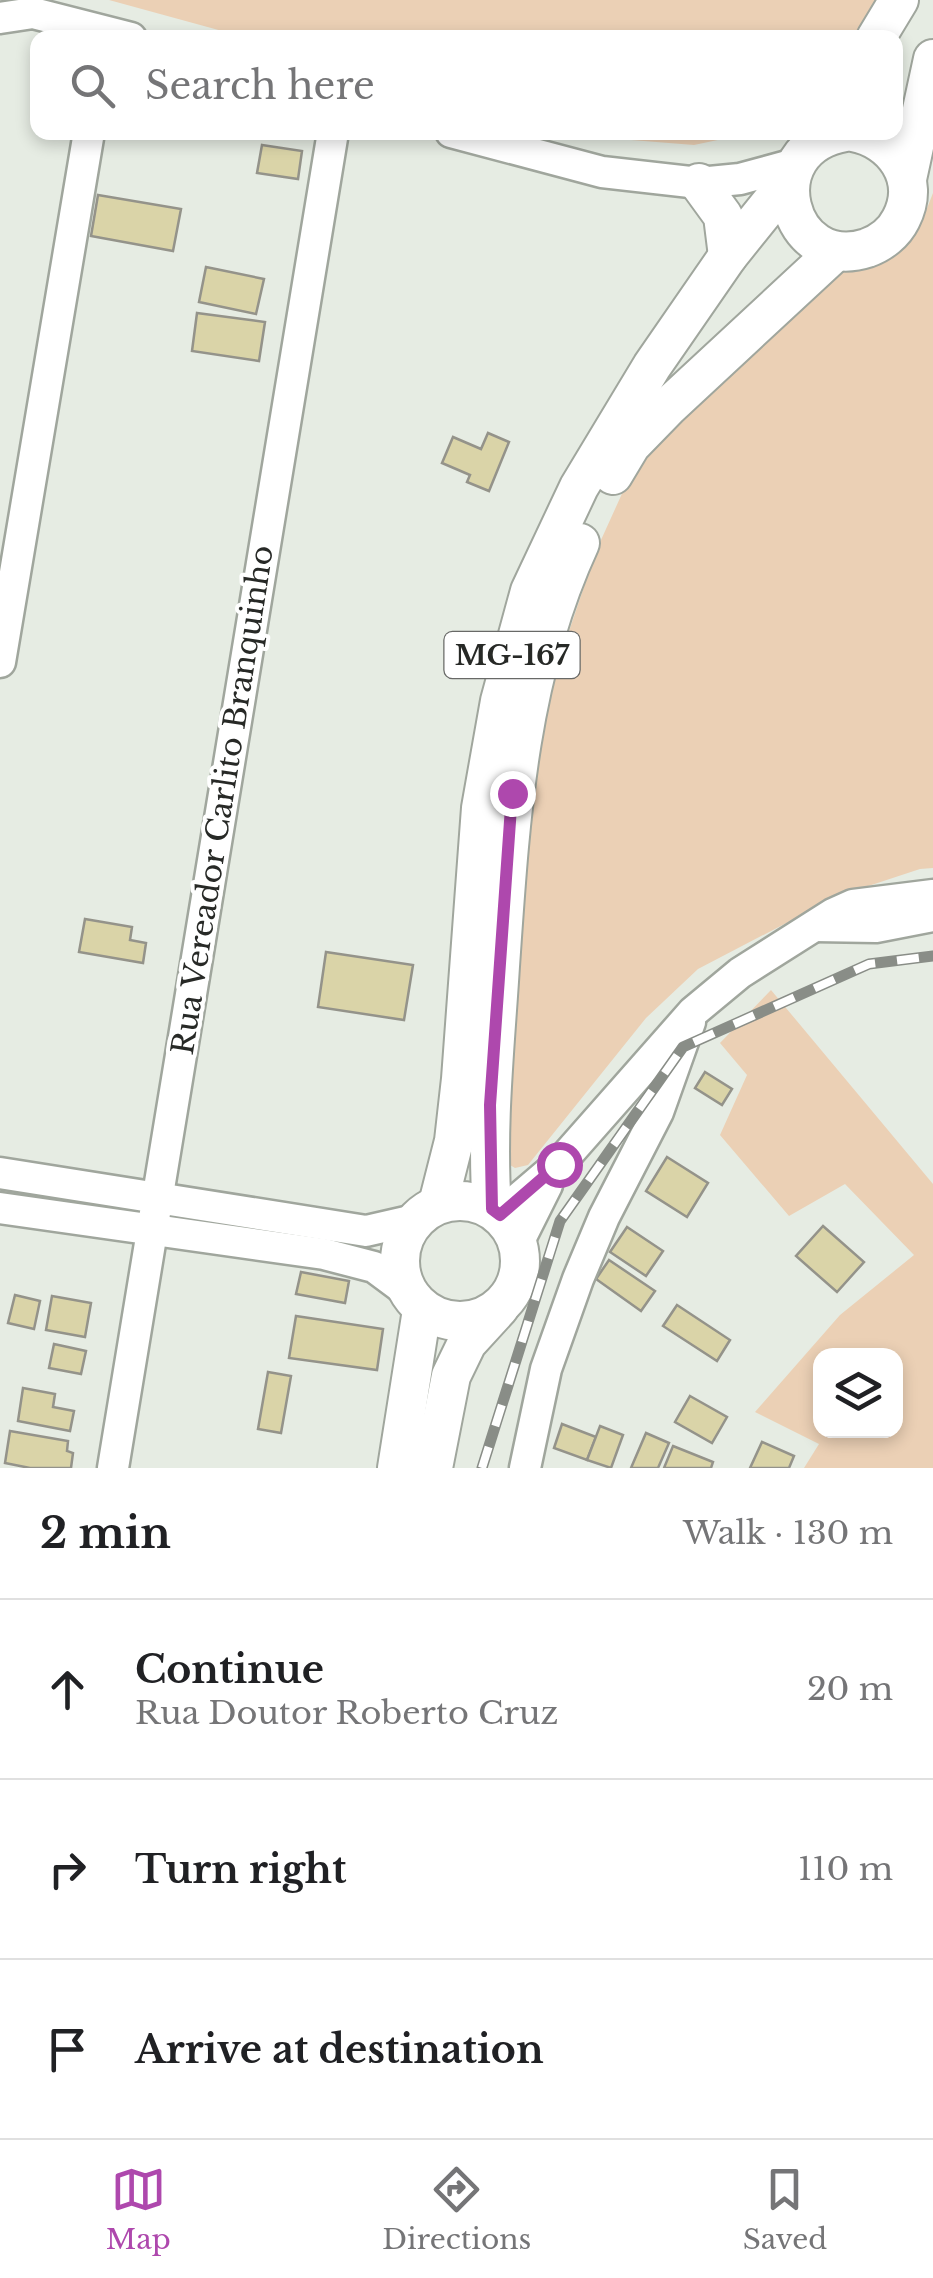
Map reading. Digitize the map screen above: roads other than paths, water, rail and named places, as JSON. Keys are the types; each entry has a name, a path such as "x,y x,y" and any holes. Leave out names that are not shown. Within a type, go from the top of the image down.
{"main road":[{"path":"881,30 899,0"},
{"path":"812,151 789,198 804,232 819,244 856,252 891,234 908,199 907,179 933,59"},
{"path":"878,140 900,160 907,179"},
{"name":"MG-167","path":"426,1212 454,1141 481,808 500,701 530,590 579,487 652,366 728,256 812,151"},
{"path":"700,183 723,216 728,256"},
{"name":"MG-167","path":"503,1223 490,1105 512,793 532,676 562,580 601,496 631,445 836,250"},
{"path":"396,1468 414,1300 399,1254 426,1212 466,1200 503,1223 520,1255 517,1283 467,1342 451,1376 433,1468"},
{"path":"414,1300 448,1321 476,1320 500,1306"}],"street":[{"path":"0,18 33,13 96,30"},
{"path":"0,662 88,140"},
{"name":"Rua Vereador Carlito Branquinho","path":"113,1468 332,140"},
{"path":"481,140 602,172 700,183 740,179 812,151"},
{"path":"503,1223 692,1012 740,974 853,904 933,895"},
{"path":"815,926 876,927 933,916"},
{"path":"525,1468 546,1369 578,1279 604,1217 658,1112 692,1012"},
{"path":"0,1174 366,1232 426,1212"},
{"path":"0,1208 324,1254 374,1266 414,1300"}],"railway":[{"path":"482,1468 560,1221 683,1047 869,964 933,956"}]}
